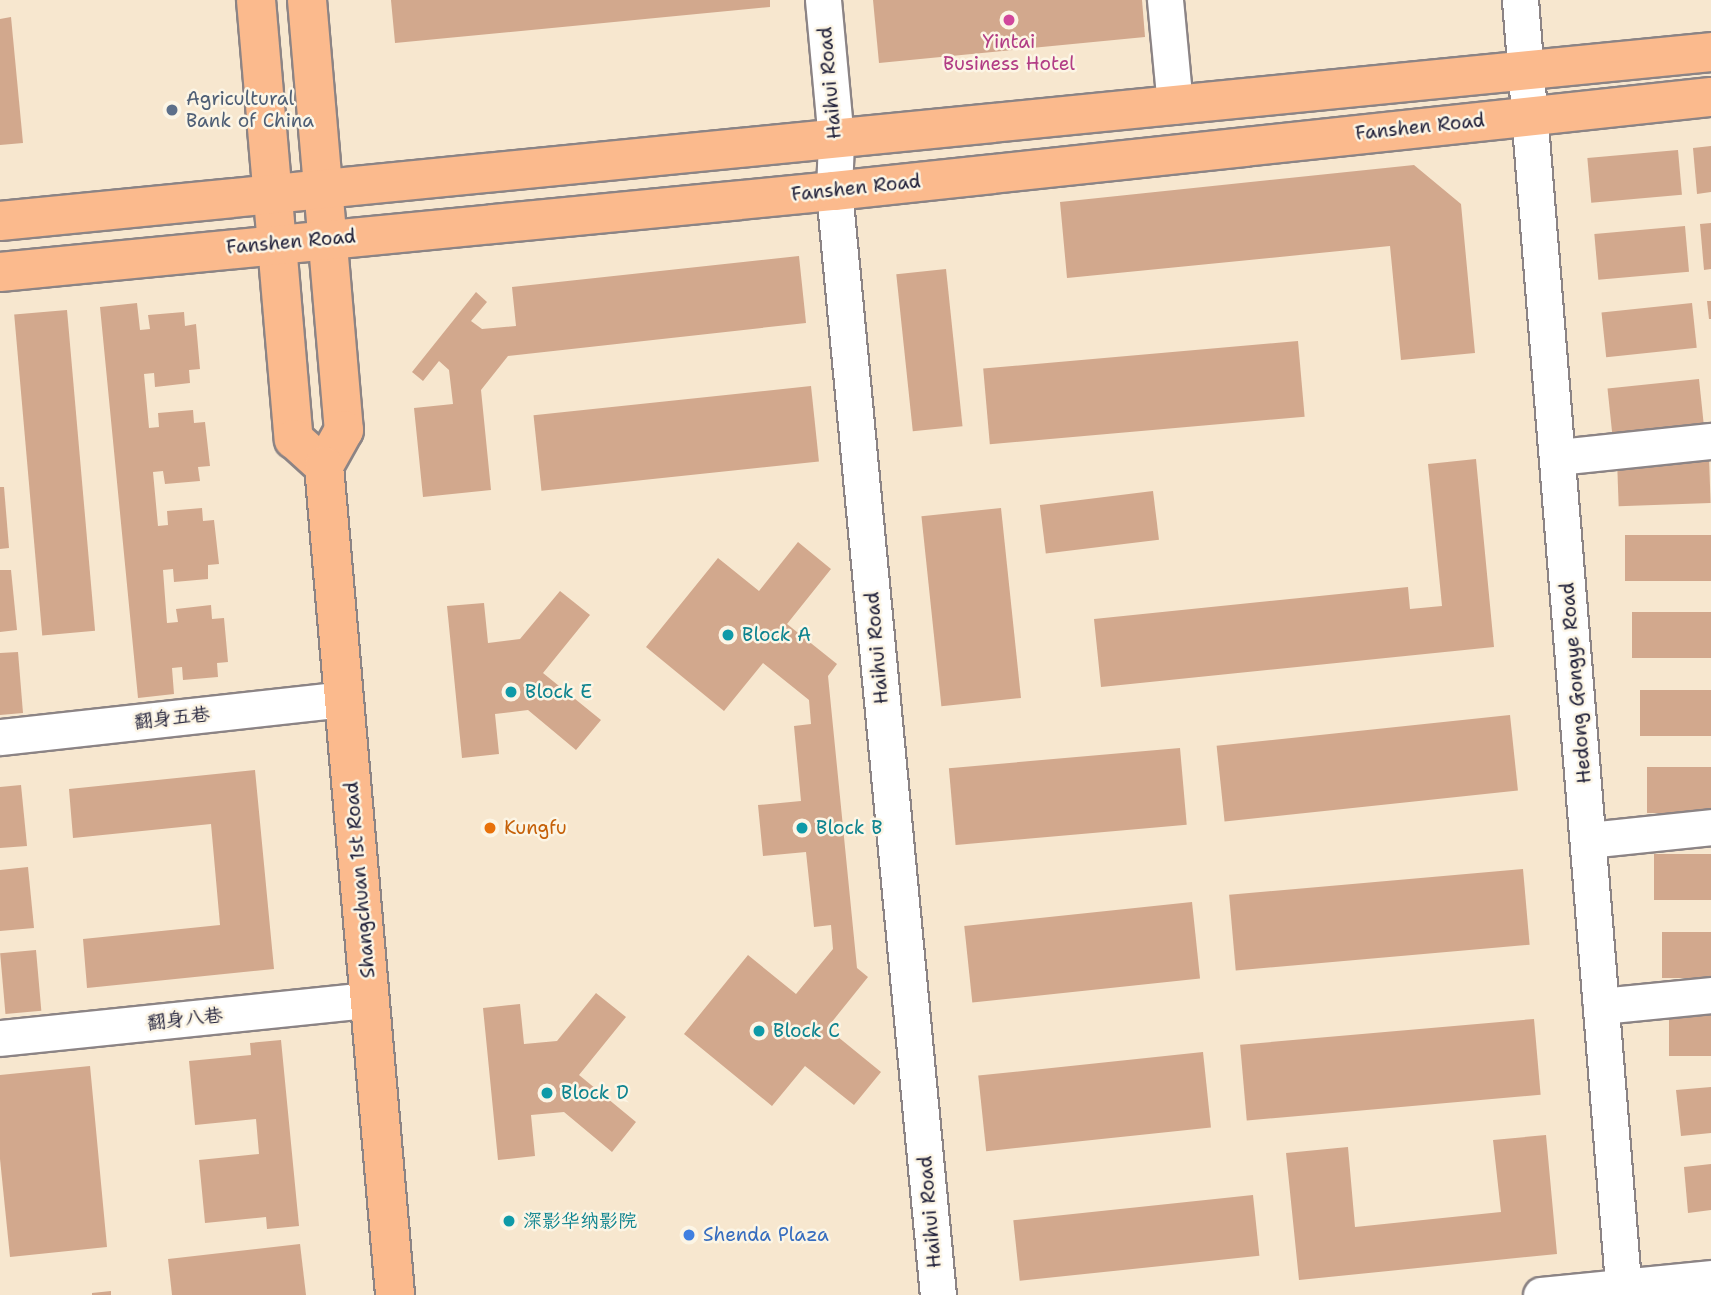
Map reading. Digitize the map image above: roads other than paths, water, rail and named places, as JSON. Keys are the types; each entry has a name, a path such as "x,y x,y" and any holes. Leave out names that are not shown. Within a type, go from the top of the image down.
{"main road":[{"path":"256,0 295,439 324,466 344,430 307,0"},
{"path":"0,221 836,141 1711,52"},
{"name":"Fanshen Road","path":"0,272 834,191 1711,97"},
{"path":"316,104 336,151 355,169 379,179 407,182"},
{"path":"178,204 233,184 250,166 266,115"},
{"path":"334,318 350,267 387,238 413,231"},
{"path":"193,252 223,254 244,262 262,277 284,319"},
{"name":"Shangchuan 1st Road","path":"324,466 395,1295"}],"street":[{"name":"Haihui Road","path":"823,0 836,141 834,191 938,1295"},
{"path":"1165,0 1175,106"},
{"name":"Hedong Gongye Road","path":"1520,0 1624,1291"},
{"path":"1558,457 1711,441"},
{"name":"翻身五巷","path":"0,737 344,699"},
{"path":"1588,840 1711,827"},
{"path":"1601,1006 1711,995"},
{"name":"翻身八巷","path":"0,1038 370,1000"},
{"path":"1541,1295 1624,1291 1711,1278"}],"place":[{"name":"Yintai Business Hotel","path":"1009,20"},
{"name":"Agricultural Bank of China","path":"172,110"},
{"name":"Block A","path":"728,635"},
{"name":"Block E","path":"511,692"},
{"name":"Kungfu","path":"490,828"},
{"name":"Block B","path":"802,828"},
{"name":"Block C","path":"759,1031"},
{"name":"Block D","path":"547,1093"},
{"name":"深影华纳影院","path":"509,1221"},
{"name":"Shenda Plaza","path":"689,1235"}]}
